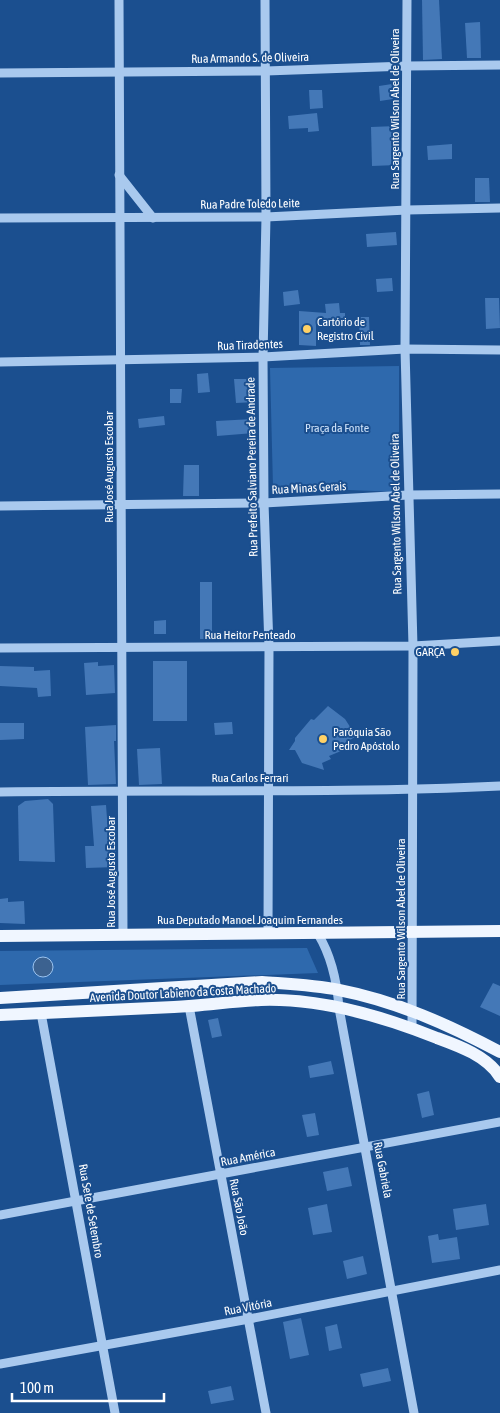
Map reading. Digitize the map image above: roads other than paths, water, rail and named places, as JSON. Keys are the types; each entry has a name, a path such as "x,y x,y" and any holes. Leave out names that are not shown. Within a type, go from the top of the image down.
{"main road":[{"name":"Rua Deputado Manoel Joaquim Fernandes","path":"0,936 500,931"},
{"name":"Avenida Doutor Labieno da Costa Machado","path":"0,998 262,982 338,990 414,1012 500,1052"},
{"name":"Avenida Doutor Labieno da Costa Machado","path":"0,1016 189,1006 262,1000 339,1008 364,1013 412,1028 480,1058 494,1067 500,1077"}],"street":[{"name":"Rua José Augusto Escobar","path":"118,0 124,790 123,935"},
{"name":"Rua Prefeito Salviano Pereira de Andrade","path":"265,0 266,217 263,358 264,503 269,647 267,790 268,934"},
{"name":"Rua Sargento Wilson Abel de Oliveira","path":"406,0 406,349 413,646 414,1012 412,1028"},
{"name":"Rua Armando S. de Oliveira","path":"0,74 266,72 407,66 500,65"},
{"path":"119,174 153,218"},
{"name":"Rua Padre Toledo Leite","path":"0,218 266,217 407,210 500,208"},
{"name":"Rua Tiradentes","path":"0,362 263,358 406,349 500,350"},
{"name":"Rua Minas Gerais","path":"0,506 264,503 408,495 500,494"},
{"name":"Rua Heitor Penteado","path":"0,648 413,646 500,641"},
{"name":"Rua Carlos Ferrari","path":"0,792 413,790 500,786"},
{"name":"Rua Gabriela","path":"318,934 327,950 338,990 339,1008 393,1291 414,1413"},
{"name":"Rua São João","path":"189,1006 266,1413"},
{"name":"Rua Sete de Setembro","path":"41,1013 115,1413"},
{"name":"Rua América","path":"0,1215 500,1122"},
{"name":"Rua Vitória","path":"0,1364 249,1320 500,1270"}],"place":[{"name":"Cartório de Registro Civil","path":"307,329"},
{"name":"GARÇA","path":"455,652"},
{"name":"Paróquia São Pedro Apóstolo","path":"323,739"}],"park label":[{"name":"Praça da Fonte","path":"337,428"}]}
